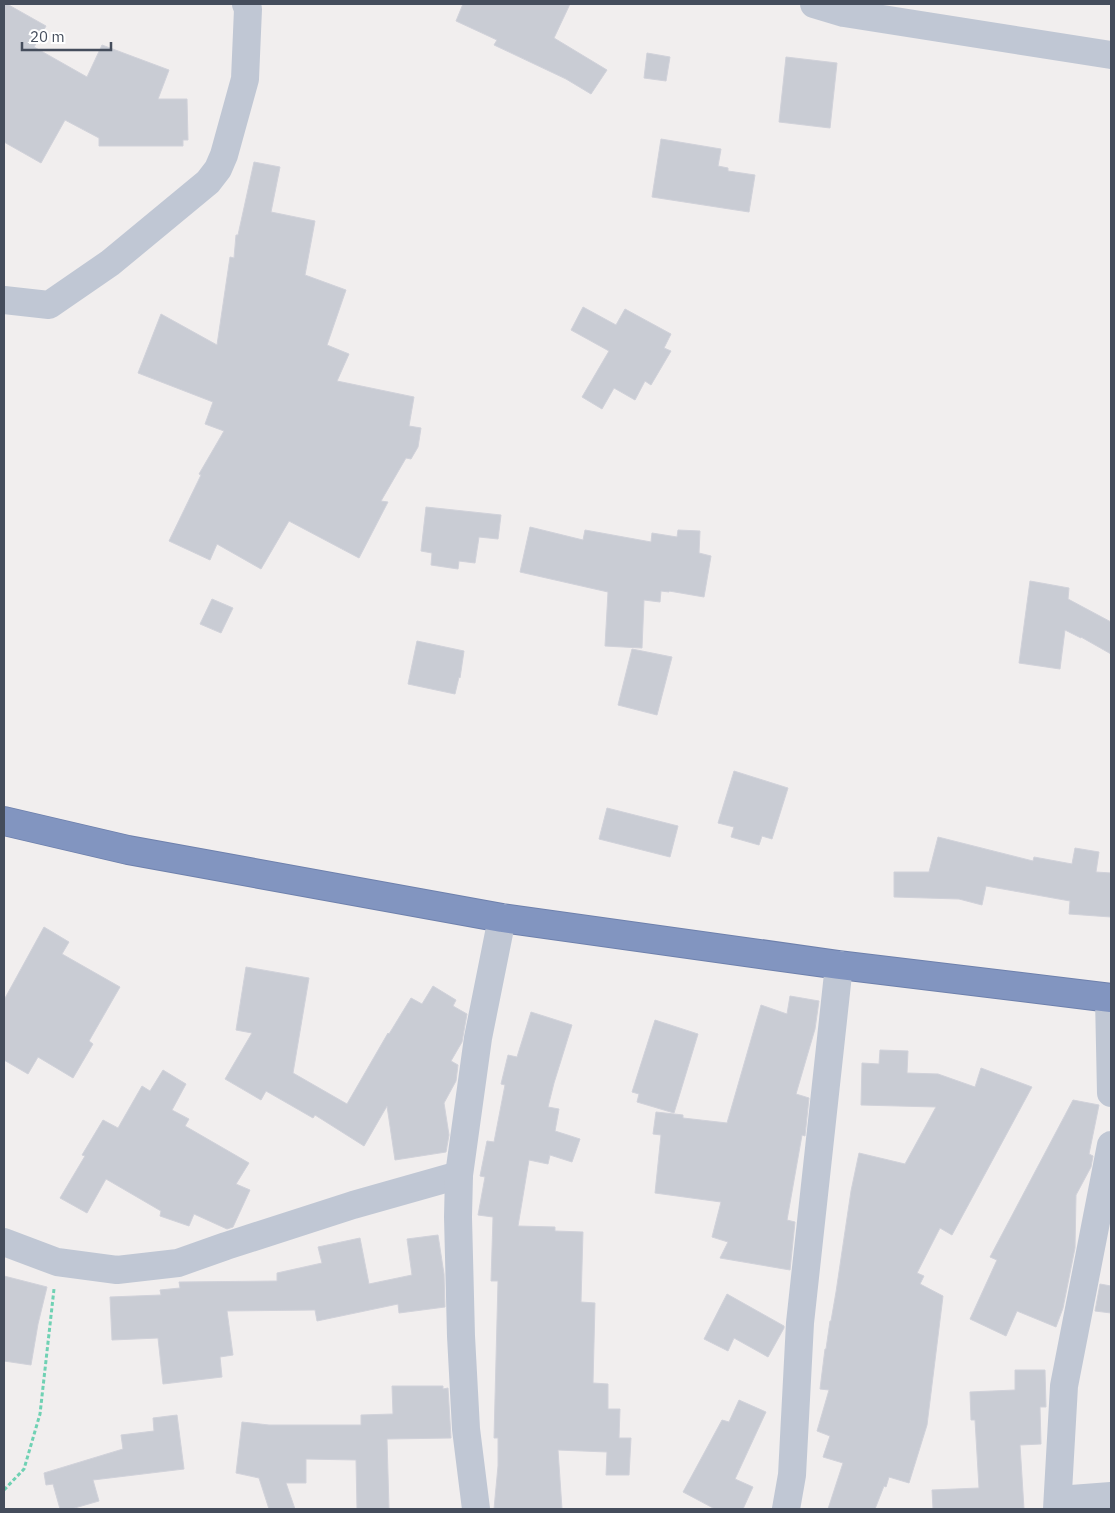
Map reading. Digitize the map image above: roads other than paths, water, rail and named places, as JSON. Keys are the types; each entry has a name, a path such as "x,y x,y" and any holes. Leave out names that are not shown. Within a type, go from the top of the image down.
{"highway":[{"path":"4,820 128,850 502,918 839,965 1110,998"}],"street":[{"path":"4,300 49,305 110,263 208,182 218,169 224,155 245,79 248,9 246,4"},
{"path":"814,4 844,13 1111,55"},
{"path":"476,1509 466,1429 461,1336 458,1216 459,1175 478,1038 502,918"},
{"path":"786,1509 793,1465 800,1322 839,965"},
{"path":"1110,998 1111,1093"},
{"path":"1111,1145 1064,1386 1057,1505 1111,1496"},
{"path":"4,1242 57,1262 117,1270 178,1263 353,1205 459,1175"}]}
